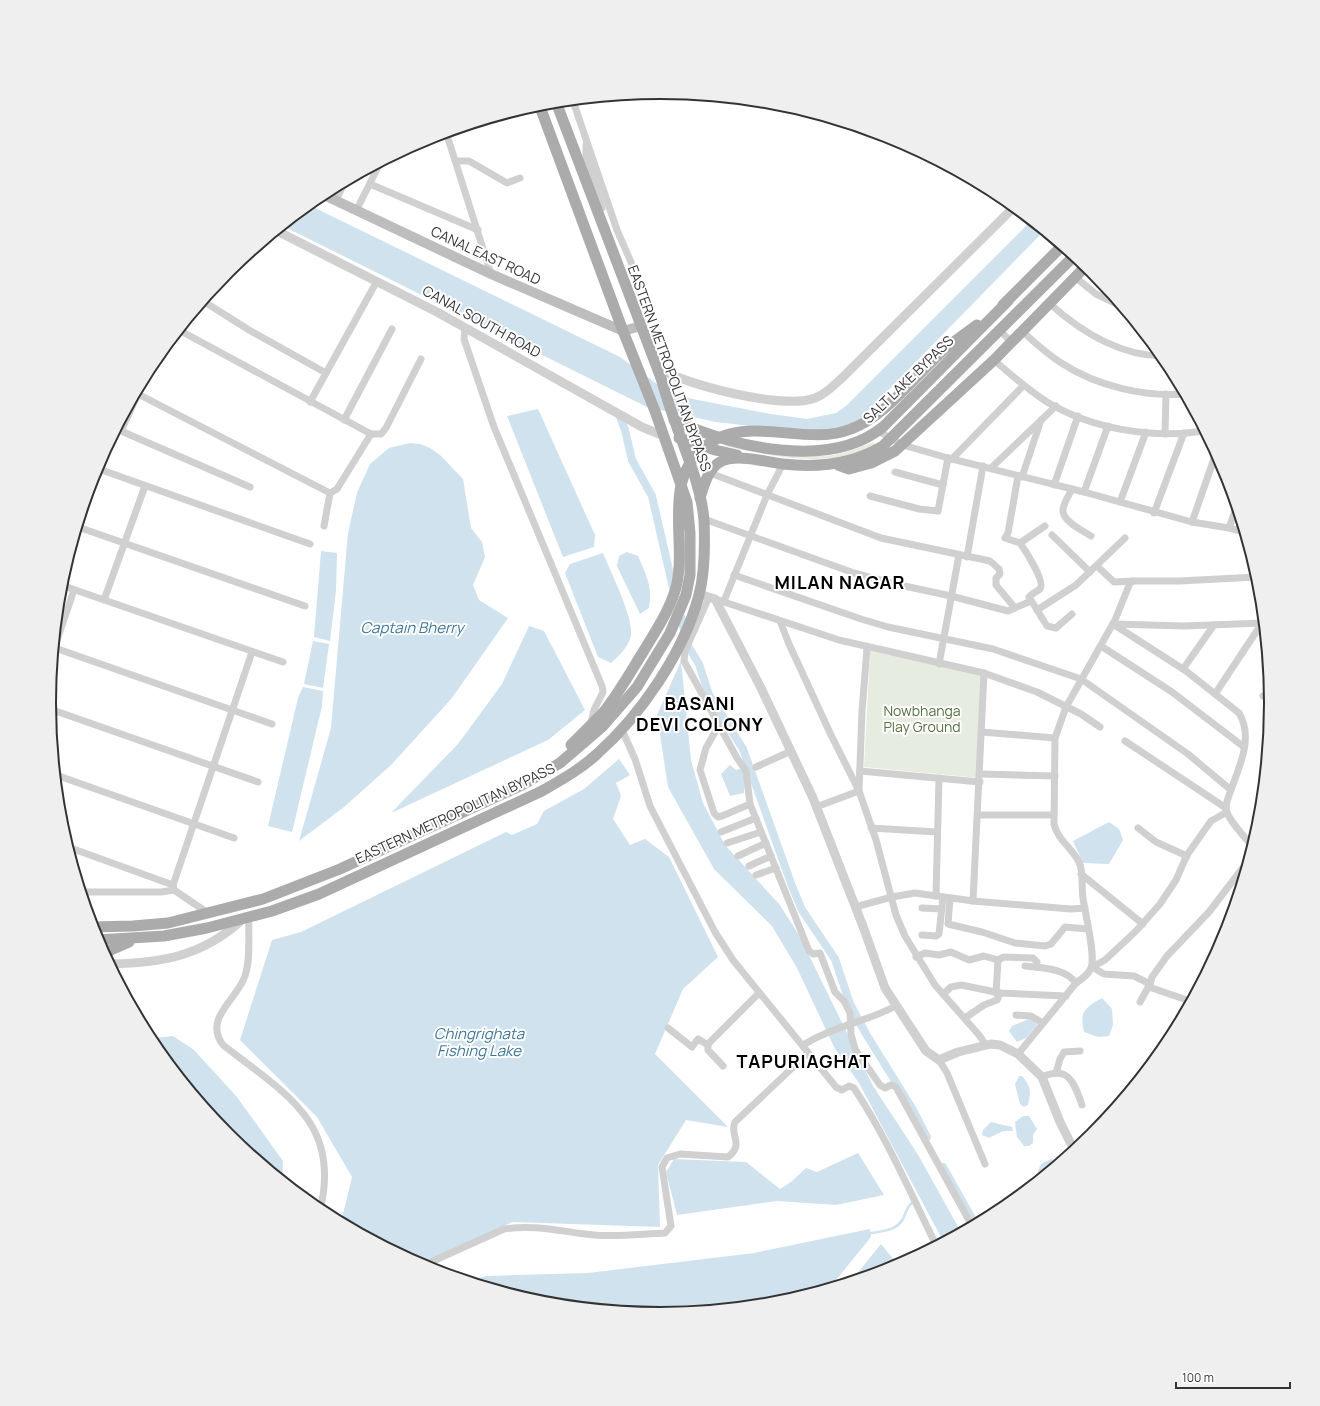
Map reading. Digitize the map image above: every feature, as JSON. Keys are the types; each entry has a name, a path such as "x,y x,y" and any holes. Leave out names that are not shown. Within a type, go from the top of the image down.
{"main road":[{"name":"EASTERN METROPOLITAN BYPASS","path":"105,940 137,939 200,930 272,911 319,894 542,791 577,770 597,754 624,728 669,663 695,619 712,598 703,564 704,519 700,498 682,438 657,367 558,108"},
{"name":"EASTERN METROPOLITAN BYPASS","path":"99,927 150,925 177,921 263,899 316,879 535,778 571,755 606,716 637,687 670,633 688,588 690,575 689,517 683,487 623,331 542,111"},
{"name":"CANAL EAST ROAD","path":"330,197 491,274 623,331"},
{"path":"606,716 671,604 679,571 678,514 681,489 687,470 702,449 724,435 736,432 762,431 827,435 850,430 871,419 947,347 1008,301 1059,250"},
{"path":"664,436 682,438 715,450 783,464 833,464 870,454 891,439 1070,260"},
{"path":"833,464 848,469 870,463 895,451 903,445 994,360 1081,271"},
{"name":"SALT LAKE BYPASS","path":"673,415 694,430 758,446 792,450 840,448 864,440 878,431 1008,301"},
{"path":"623,331 641,326"},
{"path":"659,423 673,415"},
{"path":"700,498 705,480 719,462 726,459 757,459"},
{"name":"EASTERN METROPOLITAN BYPASS","path":"535,778 549,762 563,752 591,725 606,716"},
{"path":"109,951 137,939"}],"street":[{"path":"574,105 617,230 637,276"},
{"path":"448,138 491,274"},
{"path":"586,140 586,158 606,221 604,229"},
{"path":"456,161 468,162 507,183 520,178"},
{"path":"356,211 377,170"},
{"path":"370,184 478,230"},
{"path":"336,200 341,191"},
{"path":"657,367 680,379 738,394 784,400 806,400 815,398 842,378 1010,211"},
{"name":"CANAL SOUTH ROAD","path":"281,233 377,281 465,328 642,427 664,436"},
{"path":"1075,277 1096,294 1110,301"},
{"path":"310,402 377,281"},
{"path":"1049,303 1081,329 1098,338 1140,353 1153,355"},
{"path":"207,304 249,330 326,373"},
{"path":"465,328 464,339 494,427 602,686 603,692 594,710 591,725"},
{"path":"344,420 392,329"},
{"path":"1000,331 1012,342"},
{"path":"1022,331 1049,355 1078,373 1126,389 1166,394 1178,393"},
{"path":"184,332 371,434 381,434 386,428 421,360"},
{"path":"994,360 1023,386 1056,406 1078,416 1108,426 1146,432 1165,434 1199,431"},
{"path":"870,496 919,509 938,511 950,458 1023,386"},
{"path":"1165,434 1166,394"},
{"path":"141,395 330,493"},
{"path":"991,468 1056,406"},
{"path":"1054,485 1078,416"},
{"path":"1042,420 1020,476 1006,538 1020,543 1031,560 1042,585 1040,589 1029,597 1047,626 1056,628 1072,614"},
{"path":"642,427 659,423"},
{"path":"1084,492 1108,426"},
{"path":"122,429 121,431 250,487"},
{"path":"878,431 903,445 950,458 1084,492 1154,513 1238,530"},
{"path":"1120,502 1146,432"},
{"path":"1154,513 1184,432"},
{"path":"324,526 330,493 337,489 371,434"},
{"path":"1192,522 1213,461"},
{"path":"712,598 734,576 767,495 783,464"},
{"path":"967,557 983,466"},
{"path":"103,470 310,544"},
{"path":"895,472 943,485"},
{"path":"710,473 881,538 995,564 1000,574 996,578 996,585 1015,608"},
{"path":"104,600 145,486"},
{"path":"1072,489 1063,508 1063,513 1069,521 1091,536"},
{"path":"1229,528 1234,515"},
{"path":"704,519 854,573 895,584 951,596 1008,612 1031,601"},
{"path":"1020,543 1045,526"},
{"path":"82,528 305,606"},
{"path":"1052,535 1090,572"},
{"path":"1037,610 1076,585 1125,538"},
{"path":"939,664 959,555"},
{"path":"1097,566 1114,582 1179,581 1250,577"},
{"path":"734,576 860,619 888,627 943,638 1020,657 1081,679 1188,754 1231,790"},
{"path":"1092,967 1081,868 1071,848 1056,831 1054,815 1055,738 1066,708 1113,624 1128,586 1133,581"},
{"path":"68,588 283,662"},
{"path":"60,632 74,590"},
{"path":"712,598 867,648 984,674 1037,692 1100,727"},
{"path":"712,598 761,688 816,807 885,988 926,1051 938,1060 947,1073 985,1164"},
{"path":"695,619 685,651 684,661 746,771 750,804 809,951 813,954 820,953 835,992 844,1001 850,1012 852,1022 852,1042 855,1049 880,1085 885,1088 891,1085 896,1087 969,1221"},
{"path":"780,621 831,735 859,791 872,828 896,915 916,957 934,985 965,1018 986,1045"},
{"path":"1113,624 1184,626 1259,623"},
{"path":"1113,624 1183,669 1239,713 1245,722 1247,735 1226,810 1229,818 1247,840"},
{"path":"1183,669 1214,625"},
{"path":"1215,694 1259,627"},
{"path":"1101,646 1172,692 1244,747"},
{"path":"859,791 862,711 867,648"},
{"path":"58,649 272,724"},
{"path":"173,888 193,823 252,652"},
{"path":"973,901 979,815 984,674"},
{"path":"56,711 214,765 258,782"},
{"path":"719,725 706,748 700,770 714,813 718,817 750,804"},
{"path":"624,728 650,806 706,915 734,960 836,1087 842,1090 849,1086 854,1088 878,1125 934,1241"},
{"path":"982,732 1055,738"},
{"path":"1125,741 1226,810"},
{"path":"756,767 791,751"},
{"path":"860,771 980,782"},
{"path":"980,774 1055,776"},
{"path":"60,777 234,838"},
{"path":"939,778 937,832 943,897 948,924 982,932 1015,943 1045,946 1051,944 1065,927 1088,929"},
{"path":"816,807 859,791"},
{"path":"1018,1054 1076,983 1088,974 1092,967 1105,960 1143,924 1160,904 1176,880 1187,856 1211,821 1226,810"},
{"path":"979,815 1054,815"},
{"path":"721,832 756,818"},
{"path":"872,828 937,832"},
{"path":"1138,828 1156,842 1187,856"},
{"path":"727,843 761,832"},
{"path":"738,856 766,843"},
{"path":"75,851 173,888 208,913"},
{"path":"749,866 771,856"},
{"path":"756,875 776,868"},
{"path":"1140,1002 1152,977 1167,956 1209,912 1239,873"},
{"path":"1081,874 1143,924"},
{"path":"87,892 161,892 173,888"},
{"path":"855,907 892,897 915,893 973,901 1070,909 1085,908"},
{"path":"922,934 936,936 939,934 943,897"},
{"path":"922,908 942,909"},
{"path":"115,964 158,962 182,956 204,947 229,932 246,918"},
{"path":"246,918 248,964 245,977 234,996 221,1012 217,1029 218,1038 223,1044 268,1079 289,1098 311,1123 319,1139 325,1167 325,1183 321,1203"},
{"path":"916,957 925,953 939,955 951,952 969,960 984,956 998,960 1004,957 1033,958 1037,962 1036,967"},
{"path":"965,1018 984,1005 997,1000 998,960"},
{"path":"1025,966 1063,973 1073,979 1076,983"},
{"path":"1092,967 1104,974 1134,976 1149,985 1186,999"},
{"path":"943,994 951,988 961,985 998,993 1066,996"},
{"path":"708,1045 759,993"},
{"path":"803,1045 828,1031 896,1006"},
{"path":"1016,1015 1031,1016 1043,1023"},
{"path":"668,1028 692,1047 698,1039 708,1045"},
{"path":"708,1045 708,1050 723,1066"},
{"path":"938,1060 958,1052 986,1045 1000,1045 1018,1054 1042,1077 1060,1122 1071,1145"},
{"path":"1056,1072 1064,1052 1080,1052"},
{"path":"431,1262 504,1229 516,1227 545,1228 611,1236 665,1233 671,1226 662,1167 666,1158 672,1155 680,1154 728,1157 732,1154 736,1144 732,1127 734,1122 808,1053"},
{"path":"1042,1077 1056,1072 1069,1077 1074,1084 1082,1105"}],"green space":[{"path":"874,442 875,445 857,452 838,457 820,459 782,457 725,446 726,444 793,455 820,456 843,453"},
{"name":"Nowbhanga Play Ground","path":"870,651 981,674 979,778 864,767"}],"water":[{"path":"315,208 620,357 672,395 771,414 807,419 836,413 846,406 1028,224 1041,234 860,419 838,429 794,431 716,422 647,407 287,228"},
{"path":"538,409 595,535 594,547 563,557 507,416"},
{"name":"Captain Bherry","path":"410,443 420,444 430,448 440,455 463,479 471,528 482,542 485,557 473,585 479,600 508,618 452,698 391,765 344,807 299,841 331,728 348,533 357,493 370,464 389,448"},
{"path":"321,551 337,553 336,591 330,641 314,637"},
{"path":"627,552 638,556 649,587 649,608 640,614 617,566 619,556"},
{"path":"603,553 616,582 631,628 631,636 628,644 611,663 598,657 565,573 570,564"},
{"path":"529,626 544,631 585,710 548,740 391,813 458,744 502,684"},
{"path":"313,641 329,644 323,688 304,684"},
{"path":"681,661 691,760 703,803 725,845 779,904 799,935 873,1086 917,1153 959,1228 941,1237 859,1083 835,1049 797,968 772,926 714,869 668,787 657,715"},
{"path":"303,687 323,691 322,706 292,832 268,826 298,698"},
{"name":"Chingrighata Fishing Lake","path":"619,759 630,775 616,783 621,796 613,819 630,845 645,839 669,857 718,957 683,989 655,1054 728,1127 686,1120 658,1165 660,1227 512,1222 436,1264 393,1245 342,1216 352,1177 317,1117 240,1040 272,940 301,932 506,832 512,835 537,824 544,811 584,789"},
{"path":"730,765 736,770 743,768 745,777 744,793 730,796 721,774"},
{"path":"1109,822 1119,829 1123,840 1109,864 1083,863 1073,841"},
{"path":"1102,998 1112,1009 1113,1025 1109,1036 1098,1037 1084,1032 1082,1019 1085,1011"},
{"path":"1029,1019 1035,1019 1037,1025 1026,1038 1017,1042 1009,1031 1012,1026"},
{"path":"173,1036 194,1050 237,1097 283,1161 282,1174 233,1130 206,1101 181,1071 157,1038"},
{"path":"1019,1076 1022,1076 1030,1089 1028,1105 1024,1107 1020,1104 1015,1084"},
{"path":"1023,1116 1029,1116 1037,1129 1033,1135 1033,1143 1029,1146 1024,1146 1017,1137 1015,1122"},
{"path":"991,1122 1012,1127 1013,1131 1003,1131 989,1138 982,1135 983,1130"},
{"path":"858,1153 884,1195 836,1205 777,1201 677,1215 666,1172 674,1159 746,1162 780,1189 791,1182 806,1168 817,1172"},
{"path":"1051,1159 1053,1161 1039,1173 1038,1171 1041,1164"},
{"path":"870,1229 871,1237 836,1280 778,1295 739,1302 700,1306 620,1306 581,1302 542,1295 478,1279 486,1276 588,1273 754,1253"},
{"path":"881,1244 894,1260 891,1261 857,1274"}],"waterway":[{"path":"619,414 625,430 632,460 652,496 674,592"},
{"path":"681,617 688,646 699,664 709,695 743,749 802,910 835,959 850,1004 866,1034 912,1108 927,1137"},
{"path":"943,1167 972,1220"},
{"path":"871,1233 888,1230 897,1226 903,1219 907,1209 912,1203"}],"district":[{"name":"MILAN NAGAR","path":"840,582"},
{"name":"BASANI DEVI COLONY","path":"700,713"},
{"name":"TAPURIAGHAT","path":"804,1061"}]}
